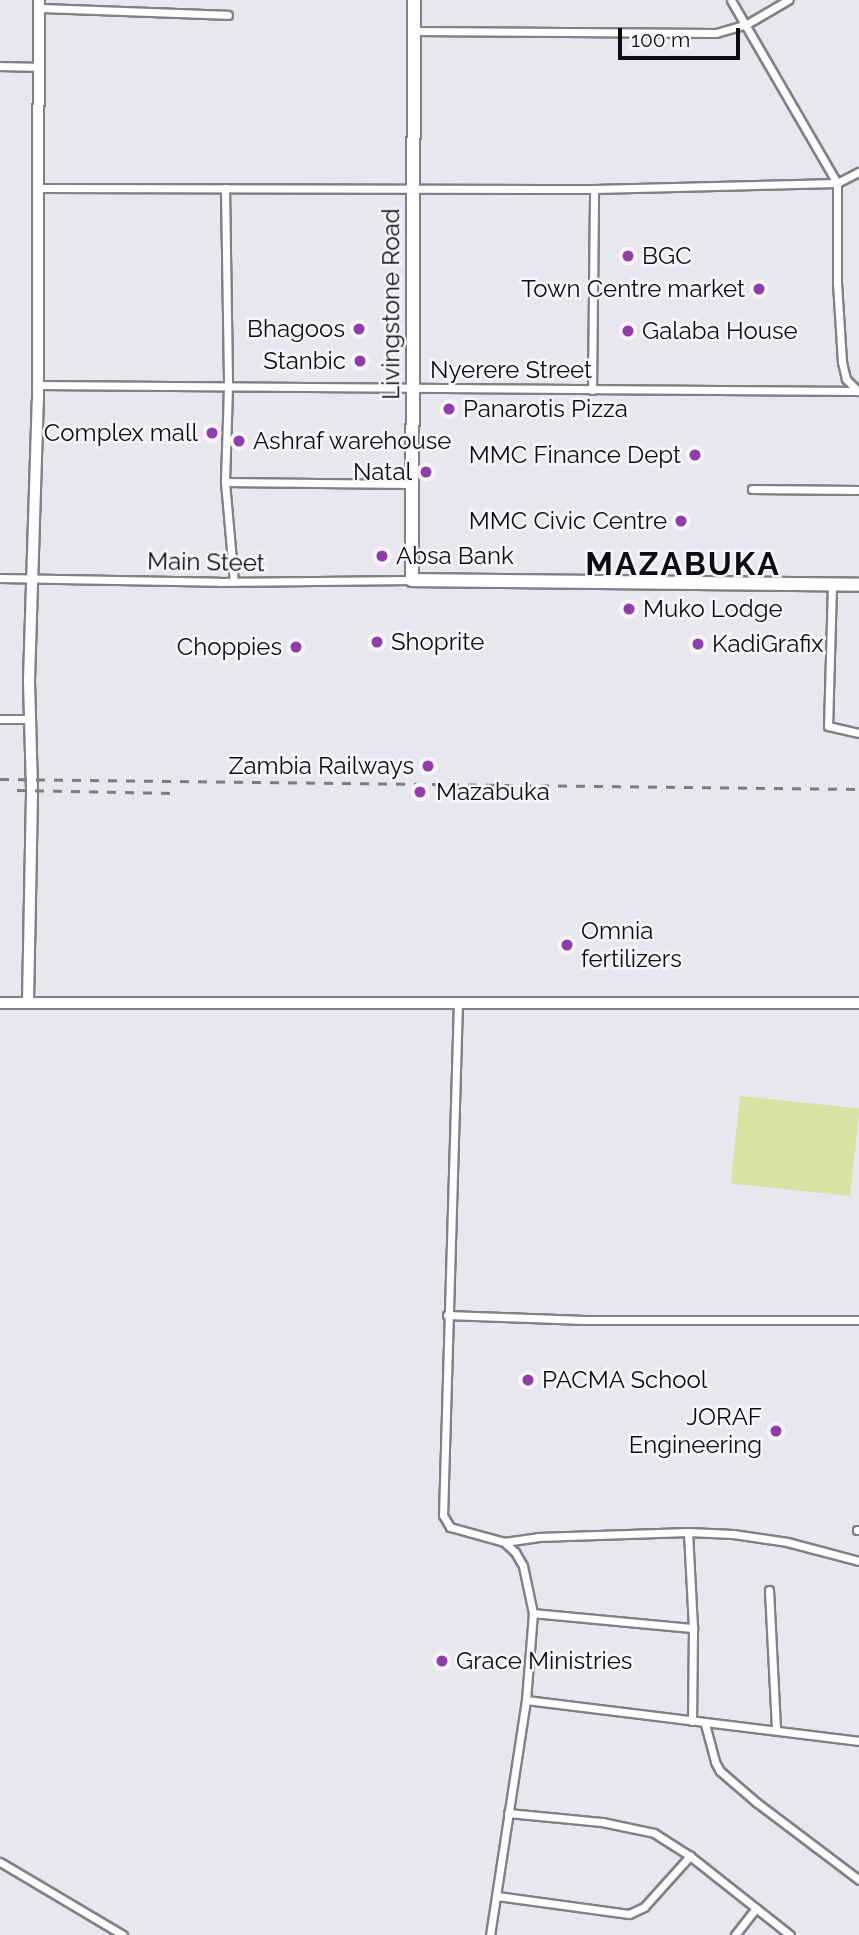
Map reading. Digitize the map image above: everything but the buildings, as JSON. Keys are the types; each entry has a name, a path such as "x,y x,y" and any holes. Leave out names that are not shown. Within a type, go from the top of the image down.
{"highway":[{"name":"Livingstone Road","path":"412,580 414,0"},
{"path":"412,580 859,585"}],"main road":[{"path":"28,1002 31,579 40,188 39,4"},
{"path":"0,1003 859,1003"}],"street":[{"path":"731,0 837,184 837,283 842,362 846,379 859,391"},
{"path":"414,31 716,33 747,24 788,0"},
{"path":"39,4 228,15"},
{"path":"0,66 40,67"},
{"path":"40,188 594,189 837,184 859,172"},
{"path":"225,188 228,387 225,482 234,582"},
{"path":"592,390 594,189"},
{"name":"Nyerere Street","path":"37,385 859,391"},
{"path":"225,482 412,484"},
{"path":"752,489 859,490"},
{"name":"Main Steet","path":"0,578 234,582 412,580"},
{"path":"832,585 828,726 859,733"},
{"path":"0,719 30,719"},
{"path":"458,1002 447,1315 443,1515 446,1522 456,1530 504,1542 538,1537 688,1532 757,1537 859,1561"},
{"path":"447,1315 585,1320 859,1320"},
{"path":"688,1532 693,1628 692,1721"},
{"path":"491,1935 526,1700 533,1613 519,1558 504,1542"},
{"path":"769,1590 776,1730"},
{"path":"533,1613 693,1628"},
{"path":"526,1700 859,1741"},
{"path":"705,1724 720,1771 859,1880"},
{"path":"508,1813 558,1816 654,1833 690,1856 790,1935"},
{"path":"497,1896 629,1914 644,1908 690,1856"},
{"path":"0,1862 123,1935"},
{"path":"735,1935 756,1908"}],"green space":[{"path":"740,1096 859,1109 850,1196 731,1184"}],"railway":[{"path":"0,779 859,789"},
{"path":"17,790 174,793"}],"place":[{"name":"BGC","path":"628,256"},
{"name":"Town Centre market","path":"759,289"},
{"name":"Bhagoos","path":"359,329"},
{"name":"Galaba House","path":"628,331"},
{"name":"Stanbic","path":"360,361"},
{"name":"Panarotis Pizza","path":"449,409"},
{"name":"Complex mall","path":"212,433"},
{"name":"Ashraf warehouse","path":"239,441"},
{"name":"MMC Finance Dept","path":"695,455"},
{"name":"Natal","path":"426,472"},
{"name":"MMC Civic Centre","path":"681,521"},
{"name":"Absa Bank","path":"382,556"},
{"name":"Muko Lodge","path":"629,609"},
{"name":"Shoprite","path":"377,642"},
{"name":"KadiGrafix","path":"698,644"},
{"name":"Choppies","path":"296,647"},
{"name":"Zambia Railways","path":"428,766"},
{"name":"Mazabuka","path":"420,792"},
{"name":"Omnia fertilizers","path":"567,945"},
{"name":"PACMA School","path":"528,1380"},
{"name":"JORAF Engineering","path":"776,1431"},
{"name":"Grace Ministries","path":"442,1661"}],"district":[{"name":"MAZABUKA","path":"683,564"}]}
